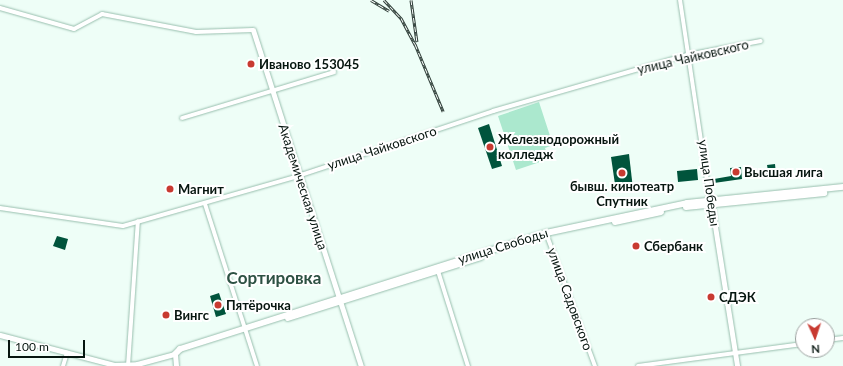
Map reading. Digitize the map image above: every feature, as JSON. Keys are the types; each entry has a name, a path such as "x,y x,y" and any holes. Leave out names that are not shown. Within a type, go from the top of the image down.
{"main road":[{"name":"улица Свободы","path":"175,354 245,330 547,235 711,202 843,187"},
{"name":"улица Свободы","path":"711,202 843,191"},
{"name":"улица Свободы","path":"339,300 438,271 547,235"}],"street":[{"name":"улица Победы","path":"680,0 687,55 701,126 711,202 737,366"},
{"path":"0,8 74,29 102,14 196,32 253,30"},
{"name":"Академическая улица","path":"253,30 298,176 361,366"},
{"name":"улица Чайковского","path":"0,208 114,226 138,221 205,204 298,176 493,111 687,55 762,41"},
{"path":"182,118 273,92 334,72"},
{"path":"205,204 256,366"},
{"path":"128,365 138,221"},
{"name":"улица Садовского","path":"547,235 594,366"},
{"path":"438,271 468,366"},
{"name":"улица Свободы","path":"0,337 114,365 128,365 175,354"},
{"path":"638,366 795,345"},
{"path":"63,366 67,353"},
{"path":"175,354 176,366"}],"green space":[{"path":"539,102 553,145 545,148 549,159 516,170 498,116"}],"building":[{"name":"Железнодорожный колледж","path":"489,124 502,166 492,169 478,128"},
{"name":"бывш. кинотеатр Спутник","path":"629,154 633,189 616,191 611,157"},
{"path":"775,164 776,174 760,177 759,172 768,171 767,165"},
{"name":"Высшая лига","path":"741,167 742,179 714,183 714,179 731,176 730,168"},
{"path":"697,169 698,180 678,182 677,171"},
{"path":"57,236 68,239 65,250 53,246"},
{"name":"Пятёрочка","path":"219,293 226,314 216,317 210,296"}],"railway":[{"path":"371,0 389,11"},
{"path":"384,0 401,18 415,44 443,111"},
{"path":"411,0 417,42"}],"place":[{"name":"Иваново 153045","path":"251,64"},
{"name":"Железнодорожный колледж","path":"490,147"},
{"name":"Высшая лига","path":"736,172"},
{"name":"бывш. кинотеатр Спутник","path":"622,173"},
{"name":"Магнит","path":"170,189"},
{"name":"Сбербанк","path":"636,246"},
{"name":"СДЭК","path":"711,297"},
{"name":"Пятёрочка","path":"218,305"},
{"name":"Вингс","path":"166,315"}],"district":[{"name":"Сортировка","path":"274,278"}]}
